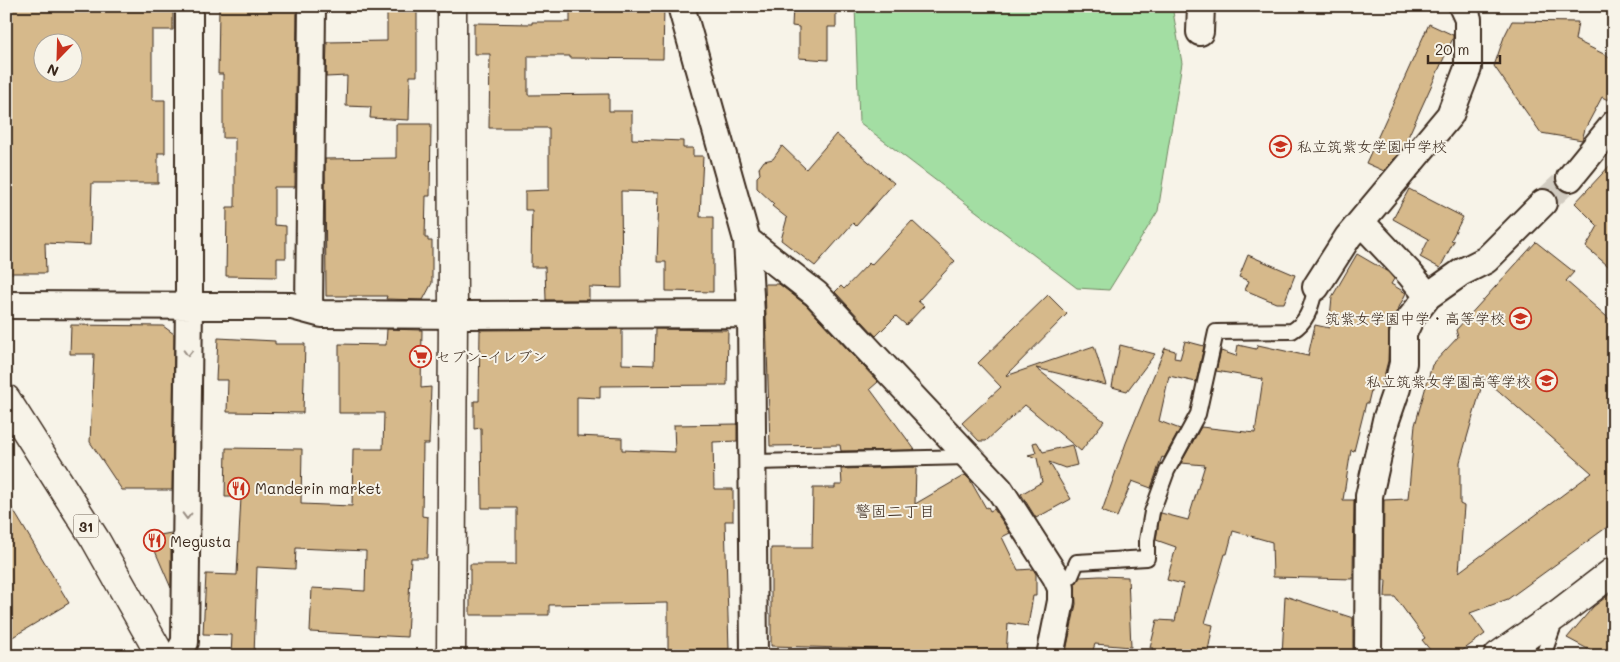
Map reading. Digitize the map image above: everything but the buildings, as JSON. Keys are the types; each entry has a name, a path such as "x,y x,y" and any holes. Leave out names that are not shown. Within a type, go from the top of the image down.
{"street":[{"path":"177,656 185,642 189,304 189,6"},
{"path":"309,310 312,6"},
{"path":"451,656 452,6"},
{"path":"681,6 747,240 751,314 754,656"},
{"path":"1200,32 1201,6"},
{"path":"1316,287 1348,237 1450,115 1468,68 1468,19 1462,6"},
{"path":"1570,178 1614,124"},
{"path":"1368,656 1369,496 1386,420 1403,363 1403,334 1410,319 1428,296 1462,272 1486,260 1543,203"},
{"path":"1361,222 1428,296"},
{"path":"747,240 816,294 1000,490 1056,577 1061,588 1061,601 1050,656"},
{"path":"6,305 189,304 292,306 322,314 751,314"},
{"name":"31","path":"6,398 95,539 161,656"},
{"path":"1498,656 1558,614 1614,571"}],"lane":[{"path":"1056,577 1071,576 1077,562 1147,558 1147,540 1152,512 1167,471 1198,414 1216,332 1292,331 1299,327 1308,316 1316,287"},
{"path":"752,462 969,458"},
{"path":"1544,656 1558,614"}],"green space":[{"path":"855,6 1172,6 1182,63 1158,211 1109,290 1077,288 859,122"}],"tunnel":[{"path":"1543,203 1570,178"}],"place":[{"name":"私立筑紫女学園中学校","path":"1281,146"},
{"name":"筑紫女学園中学・高等学校","path":"1521,318"},
{"name":"セブン-イレブン","path":"420,356"},
{"name":"私立筑紫女学園高等学校","path":"1547,381"},
{"name":"Manderin market","path":"239,488"},
{"name":"Megusta","path":"154,541"}],"district":[{"name":"警固二丁目","path":"895,510"}]}
